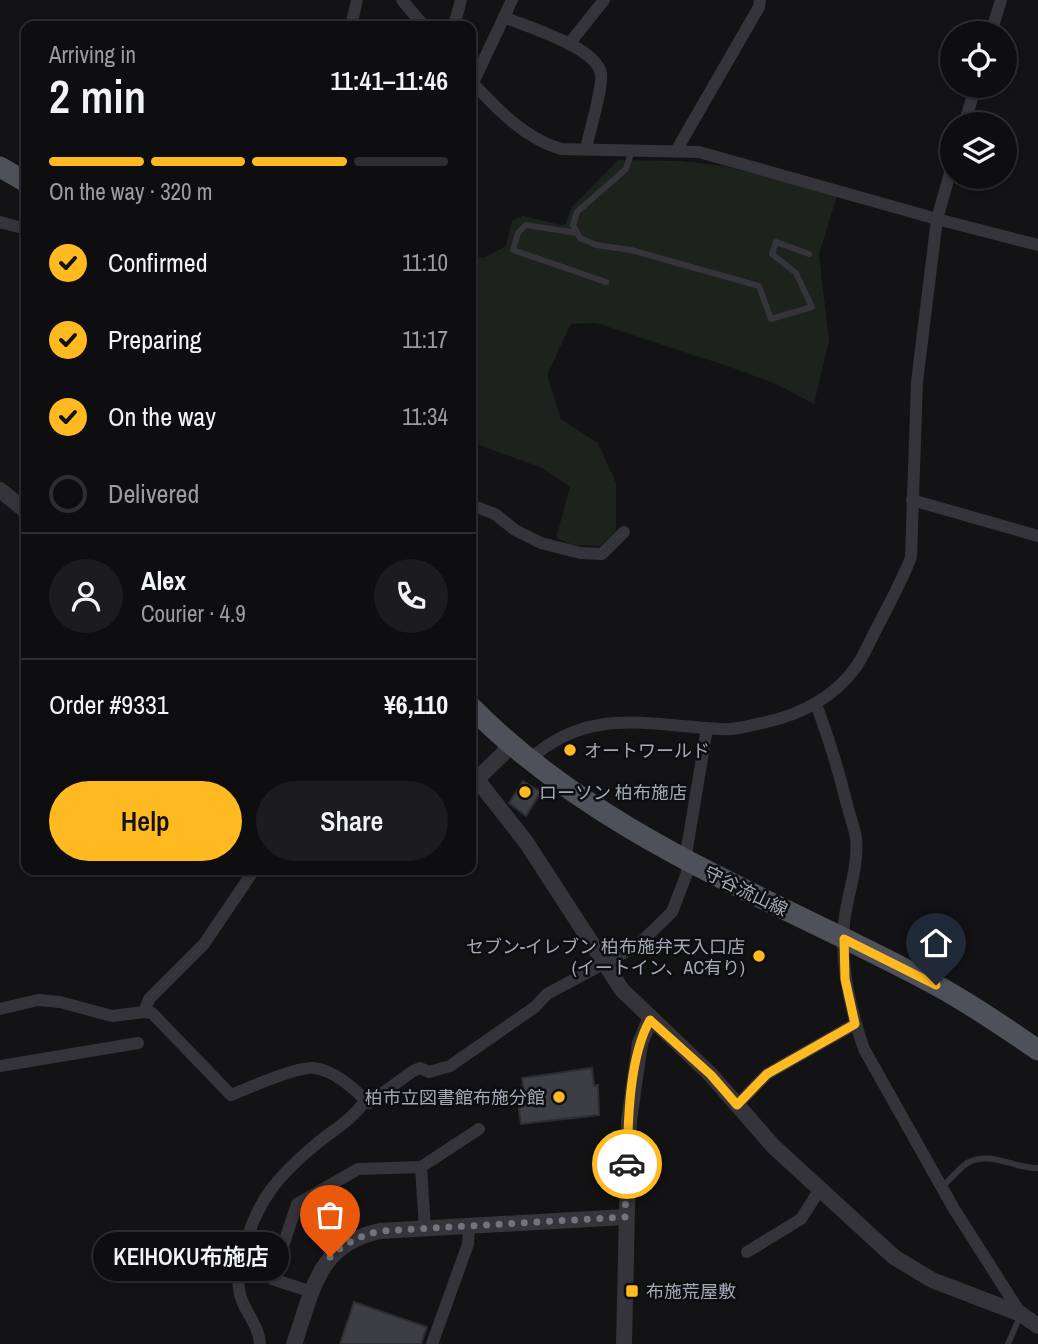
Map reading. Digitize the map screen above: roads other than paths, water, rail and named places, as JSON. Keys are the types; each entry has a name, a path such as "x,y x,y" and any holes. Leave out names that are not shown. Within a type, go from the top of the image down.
{"main road":[{"path":"0,167 21,179"},
{"name":"守谷流山線","path":"476,712 528,761 580,799 687,861 936,985 1038,1049"}],"street":[{"path":"352,21 357,0"},
{"path":"403,0 420,21"},
{"path":"455,21 461,0"},
{"path":"476,74 512,0"},
{"path":"569,44 604,0"},
{"path":"676,151 759,8 760,0"},
{"path":"995,21 1001,0"},
{"path":"504,17 569,44 590,58 601,73 586,149"},
{"path":"476,86 525,132 544,144 561,149 699,152 1038,245"},
{"path":"528,761 545,745 581,729 606,722 640,721 732,729 788,718 816,704 855,668 902,580 911,557 917,382 936,219 945,189"},
{"path":"0,222 21,228"},
{"path":"0,490 21,507"},
{"path":"912,500 1038,536"},
{"path":"476,507 495,514 515,530 541,543 580,553 602,554 624,533"},
{"path":"816,704 834,752 856,838 855,864 844,923 845,979 855,1024 864,1049 954,1209 1021,1314"},
{"path":"0,1009 38,1000 60,1002 112,1016 152,1013 231,1095 274,1078 313,1068 342,1080 369,1103 414,1071 421,1068 429,1072 450,1066 535,1007 547,994 636,946 672,912 687,873 707,728"},
{"path":"476,771 511,746"},
{"path":"476,779 526,842 622,990 650,1020 711,1075 773,1146 894,1256 932,1280 1021,1314 1038,1326"},
{"path":"144,1012 149,999 204,944 251,875"},
{"path":"624,1344 625,1217 631,1107 640,1042 650,1020"},
{"path":"737,1105 767,1074 855,1024"},
{"path":"0,1066 138,1043"},
{"path":"260,1344 259,1332 239,1291 241,1264 249,1231 270,1187 313,1147 352,1119 366,1100"},
{"path":"312,1292 271,1279 297,1203 358,1169 421,1167 479,1129"},
{"path":"421,1167 425,1229"},
{"path":"747,1252 801,1219 820,1189"},
{"path":"294,1344 319,1273 330,1257 352,1240 380,1231 625,1217"},
{"path":"432,1344 468,1244 469,1226"}],"lane":[{"path":"632,150 626,169 577,212 573,225 580,238 596,245 631,250 759,286 771,318 812,307 796,273 772,254 776,242 809,254"},
{"path":"577,233 526,225 518,233 513,250 606,282"},
{"path":"943,1186 968,1163 990,1158 1029,1169 1038,1168"},
{"path":"1008,1344 1021,1314"}],"place":[{"name":"オートワールド","path":"570,750"},
{"name":"ローソン 柏布施店","path":"525,792"},
{"name":"セブン-イレブン 柏布施弁天入口店 (イートイン、AC有り)","path":"759,956"},
{"name":"柏市立図書館布施分館","path":"559,1097"},
{"name":"KEIHOKU布施店","path":"330,1257"},
{"name":"布施荒屋敷","path":"632,1291"}]}
